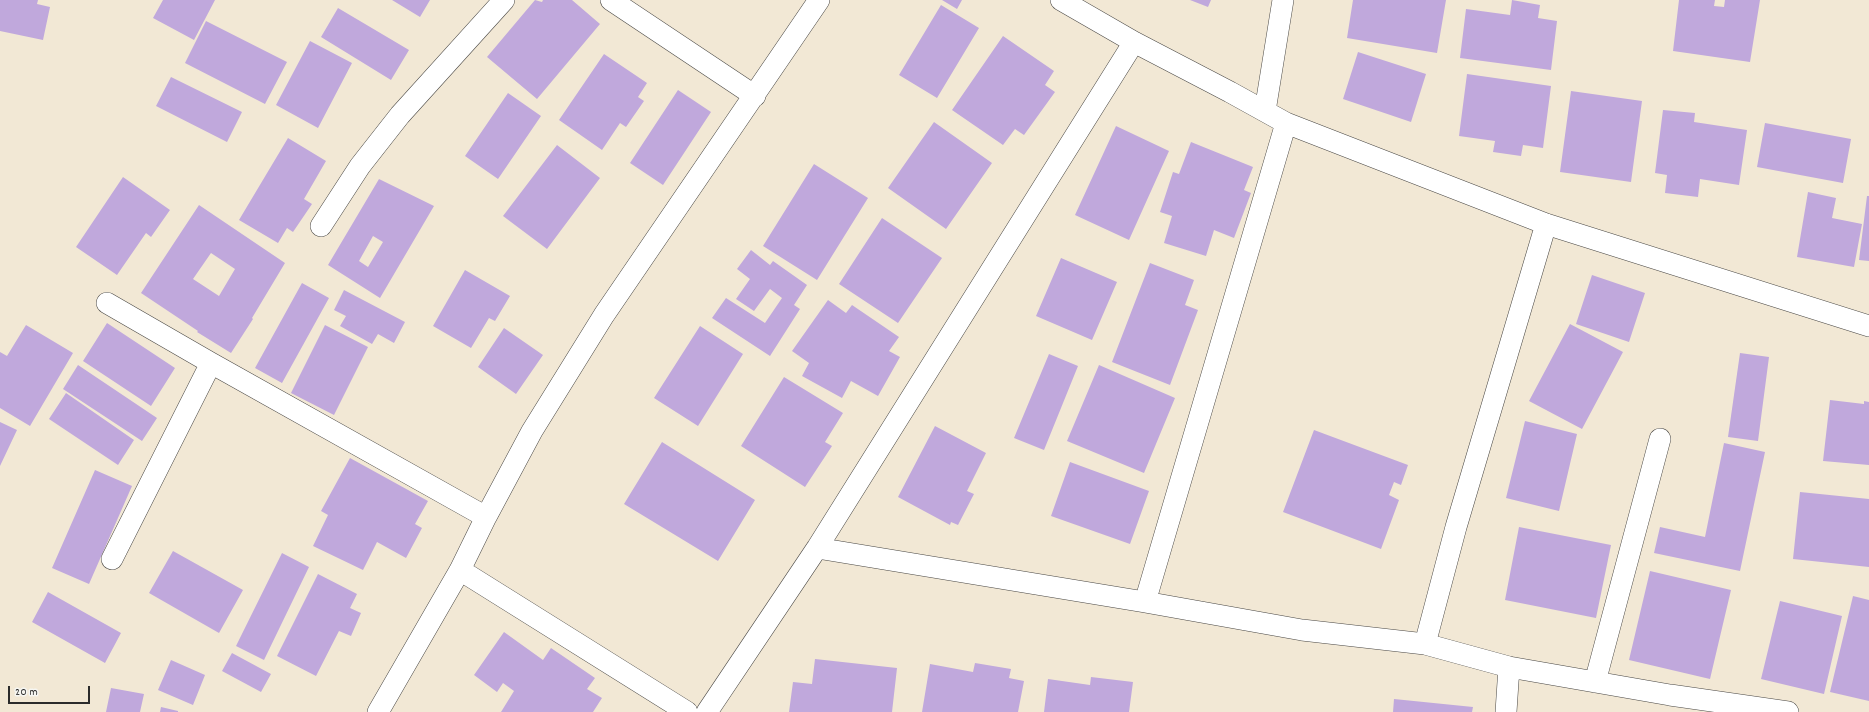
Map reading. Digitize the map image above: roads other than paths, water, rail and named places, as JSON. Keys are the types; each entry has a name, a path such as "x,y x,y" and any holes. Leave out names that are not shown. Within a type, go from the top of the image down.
{"street":[{"path":"321,226 360,166 400,115 504,0"},
{"path":"611,0 755,96"},
{"path":"378,712 460,570 486,517 532,431 604,315 755,96 819,0"},
{"path":"1061,0 1134,42 1286,123 1546,224 1869,326"},
{"path":"1265,111 1283,0"},
{"path":"707,712 817,548 1134,42"},
{"path":"1145,602 1286,123"},
{"path":"1425,644 1456,527 1546,224"},
{"path":"107,303 486,517"},
{"path":"112,559 211,363"},
{"path":"1595,682 1660,439"},
{"path":"817,548 1145,602 1302,630 1425,644 1509,667 1670,695 1788,712"},
{"path":"460,570 687,712"},
{"path":"1506,712 1509,667"}]}
